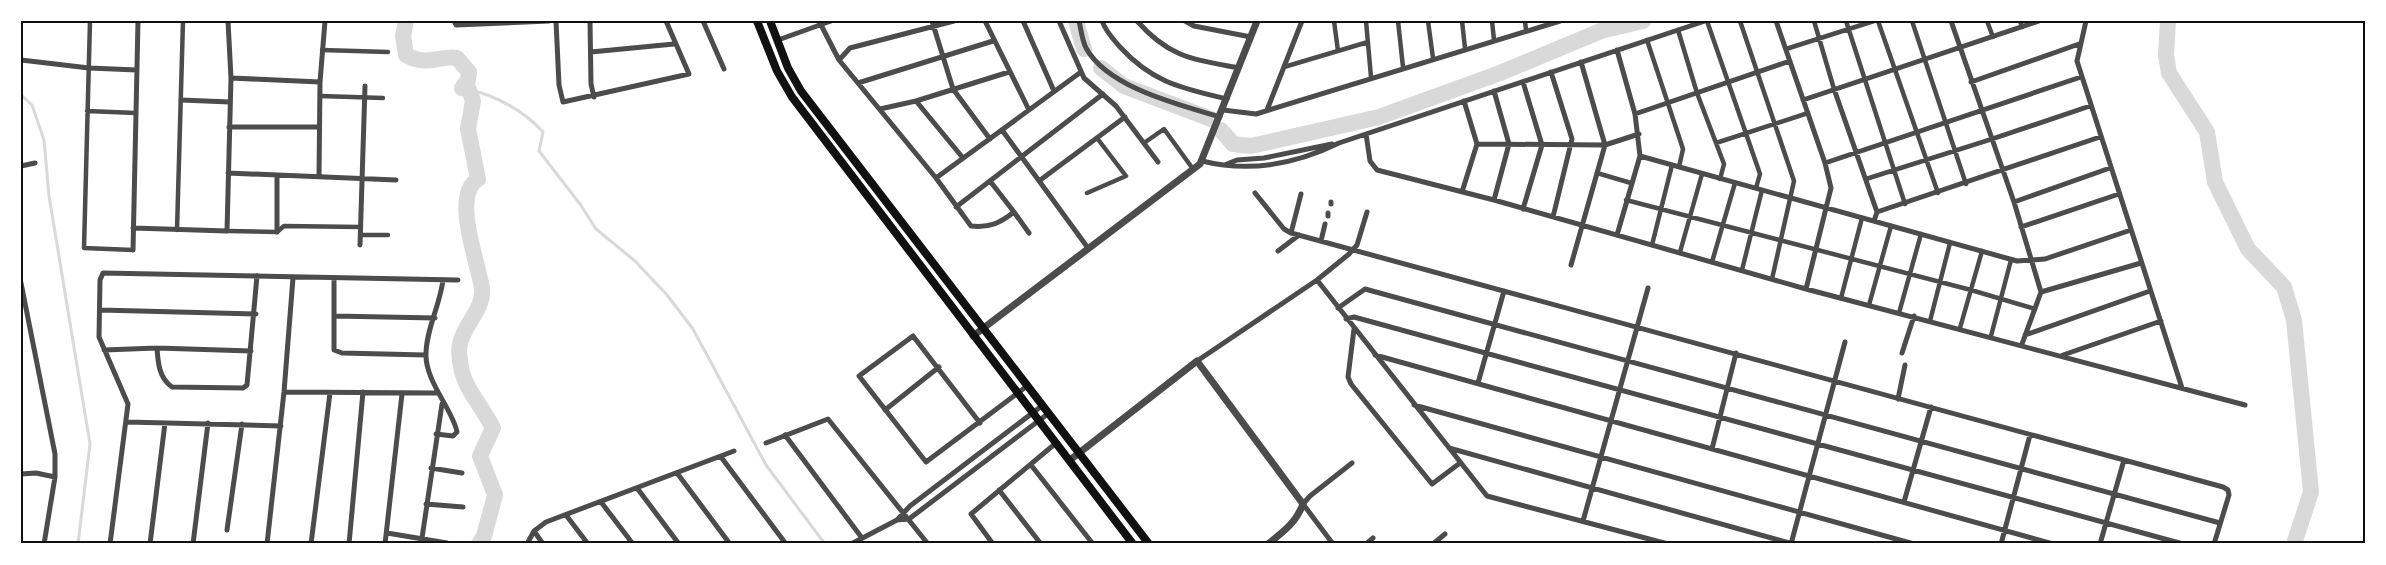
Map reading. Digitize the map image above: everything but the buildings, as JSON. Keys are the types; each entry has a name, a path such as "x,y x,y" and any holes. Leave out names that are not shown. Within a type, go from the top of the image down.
{"main road":[{"path":"757,21 785,87 1133,544"},
{"path":"770,21 801,91 1149,544"}],"street":[{"path":"90,21 84,248 133,249 138,21"},
{"path":"177,230 183,21"},
{"path":"227,231 231,78 228,21"},
{"path":"319,177 320,82 325,21"},
{"path":"454,21 456,25 549,21"},
{"path":"556,21 559,85 563,102 594,97 689,74 674,44 666,21"},
{"path":"590,21 591,84 594,97"},
{"path":"703,21 724,69"},
{"path":"778,40 820,23 831,21"},
{"path":"839,60 850,48 933,24 954,21"},
{"path":"985,21 1029,110"},
{"path":"1023,21 1054,91"},
{"path":"1059,21 1084,78 1125,117 1158,162"},
{"path":"1079,21 1086,48 1105,68 1126,84 1157,98 1221,114 1247,115 1558,21"},
{"path":"1102,21 1106,31 1144,72 1192,90 1227,99"},
{"path":"1137,21 1155,41 1176,54 1239,68"},
{"path":"1185,21 1194,26 1251,37"},
{"path":"973,336 1202,160 1257,21"},
{"path":"1267,110 1302,21"},
{"path":"1334,21 1338,51"},
{"path":"1366,21 1371,77"},
{"path":"1398,21 1403,67"},
{"path":"1428,21 1433,58"},
{"path":"1461,21 1465,48"},
{"path":"1492,21 1494,40"},
{"path":"1525,21 1526,30"},
{"path":"1202,160 1226,164 1236,160 1272,156 1339,143 1706,21 1760,174 1742,270"},
{"path":"1740,21 1772,124 1794,181 1772,279"},
{"path":"1776,21 1825,163 1831,188 1806,289"},
{"path":"1814,21 1834,90 1877,213 1874,221"},
{"path":"1846,21 1905,204"},
{"path":"1786,49 1876,21 1938,193"},
{"path":"1912,21 1966,184"},
{"path":"1951,21 2014,202 2041,292 2022,344"},
{"path":"1987,21 1993,37"},
{"path":"1803,100 1993,37 2021,24 2039,21"},
{"path":"2086,21 2077,61 2081,77 2182,388"},
{"path":"820,23 839,60 936,178 971,226 984,228 999,224 1014,212"},
{"path":"933,24 953,89 990,139"},
{"path":"1678,30 1697,93 1724,164 1720,179"},
{"path":"1647,40 1683,150 1660,209 1652,245"},
{"path":"858,83 993,41"},
{"path":"1284,67 1368,42"},
{"path":"591,52 674,44"},
{"path":"1971,82 2079,44"},
{"path":"322,50 388,52"},
{"path":"1617,50 1635,114 1640,156 1617,235"},
{"path":"21,60 89,68 137,70"},
{"path":"1635,114 1790,61"},
{"path":"1570,265 1605,145 1581,62"},
{"path":"880,110 1009,72"},
{"path":"936,178 1081,72"},
{"path":"1551,72 1572,139 1553,217"},
{"path":"1825,163 2081,77"},
{"path":"231,78 320,82"},
{"path":"1523,82 1542,145 1523,209"},
{"path":"360,246 365,87"},
{"path":"1494,91 1509,144 1494,200"},
{"path":"956,207 1103,94"},
{"path":"320,96 383,98"},
{"path":"181,100 230,102"},
{"path":"916,101 963,158"},
{"path":"1462,192 1477,144 1464,101"},
{"path":"1866,179 2090,106"},
{"path":"87,111 136,113"},
{"path":"1716,143 1808,113"},
{"path":"1039,181 1125,117"},
{"path":"229,126 319,127"},
{"path":"1144,143 1164,129 1193,169"},
{"path":"1002,130 1088,248"},
{"path":"1366,134 1370,161 1377,170 1494,200 1806,289 2022,344 2245,405"},
{"path":"1477,144 1605,145 1639,134"},
{"path":"1877,213 2003,172 2100,137"},
{"path":"1087,193 1126,176 1097,138"},
{"path":"1640,156 2012,260 2032,262 2131,230"},
{"path":"21,166 35,163"},
{"path":"2014,202 2110,168"},
{"path":"228,173 396,180"},
{"path":"1597,173 1631,183"},
{"path":"1680,252 1702,174"},
{"path":"276,232 277,175"},
{"path":"990,181 1029,233"},
{"path":"1712,262 1735,183"},
{"path":"1255,193 1284,229 1291,233 1736,353 2228,490 2229,495 2214,544"},
{"path":"1291,233 1300,194"},
{"path":"2021,227 2119,194"},
{"path":"1626,200 1971,290 2035,309"},
{"path":"1070,460 1197,362 1317,280 1354,250 1367,212"},
{"path":"1841,298 1862,218"},
{"path":"1321,241 1325,224"},
{"path":"134,228 276,232 284,226 361,227"},
{"path":"1869,305 1891,226"},
{"path":"1899,313 1921,234"},
{"path":"360,235 388,236"},
{"path":"1278,250 1299,235"},
{"path":"1930,321 1950,243"},
{"path":"1960,328 1982,251"},
{"path":"1991,336 2012,260"},
{"path":"2041,292 2141,263"},
{"path":"110,544 127,422 126,397 99,337 100,277 107,272 458,280"},
{"path":"157,348 158,368 165,382 172,387 243,388 249,379 256,314 257,276"},
{"path":"267,544 281,426 293,278"},
{"path":"334,278 332,345 334,350 342,353 425,355"},
{"path":"436,434 453,436 458,432 437,393 425,355 441,302 443,280"},
{"path":"1317,280 1487,496 1668,544"},
{"path":"21,283 55,454 55,477 44,544"},
{"path":"1583,521 1648,288"},
{"path":"1338,308 1365,289 2220,524"},
{"path":"1478,383 1504,291"},
{"path":"2025,335 2151,291"},
{"path":"100,310 256,314"},
{"path":"334,316 435,318"},
{"path":"1902,353 1914,316"},
{"path":"1346,319 1354,317 1487,352 1817,445 2183,544"},
{"path":"2061,355 2161,321"},
{"path":"1354,329 1348,377 1351,384 1432,484 1460,463"},
{"path":"980,423 913,336 860,376 926,462 980,423 1027,386"},
{"path":"1449,448 1792,544 1845,342"},
{"path":"104,350 157,348 252,351"},
{"path":"1713,449 1736,353"},
{"path":"1375,355 2053,544"},
{"path":"1197,362 1333,544"},
{"path":"1898,399 1905,365"},
{"path":"885,410 939,367"},
{"path":"284,392 437,393"},
{"path":"349,544 363,392"},
{"path":"311,544 330,393"},
{"path":"385,544 402,394"},
{"path":"422,538 442,403"},
{"path":"897,520 903,512 1043,405"},
{"path":"1414,405 1914,544"},
{"path":"1904,502 1931,407"},
{"path":"851,544 897,520 909,519 1049,413"},
{"path":"766,443 828,419 928,544"},
{"path":"127,422 281,426"},
{"path":"150,544 165,423"},
{"path":"193,544 208,423"},
{"path":"227,530 242,424"},
{"path":"785,435 862,538"},
{"path":"2001,544 2030,435"},
{"path":"993,544 971,514 1056,443"},
{"path":"527,544 534,531 546,522 734,451"},
{"path":"721,457 786,544"},
{"path":"2100,544 2124,460"},
{"path":"1268,544 1299,517 1303,504 1310,496 1352,463"},
{"path":"1031,465 1093,544"},
{"path":"431,468 462,473"},
{"path":"21,474 36,473 55,477"},
{"path":"676,473 730,544"},
{"path":"637,488 679,544"},
{"path":"999,490 1041,544"},
{"path":"601,502 633,544"},
{"path":"426,504 463,507"},
{"path":"566,515 588,544"},
{"path":"534,531 543,544"},
{"path":"387,533 447,543"},
{"path":"1433,544 1445,534"},
{"path":"1366,544 1373,538"}],"waterway":[{"path":"406,21 403,36 406,55 421,60 457,58 469,72 468,80 462,88 469,90 473,101 468,129 478,179 470,188 467,215 482,297 462,337 459,352 466,383 493,428 480,456 495,495 484,536 479,544"},
{"path":"1076,21 1084,49"},
{"path":"1221,130 1233,144 1251,146 1379,117 1500,73 1601,31 1643,21"},
{"path":"2168,21 2166,55 2169,73 2207,132 2215,182 2248,249 2284,287 2294,320 2311,492 2294,544"},
{"path":"1101,68 1124,86 1211,119"},
{"path":"469,90 509,105 543,132 539,151 580,204 596,229 635,261 667,295 693,329 766,465 825,544"},
{"path":"21,95 32,105 44,140 49,196 90,444 78,544"}]}
